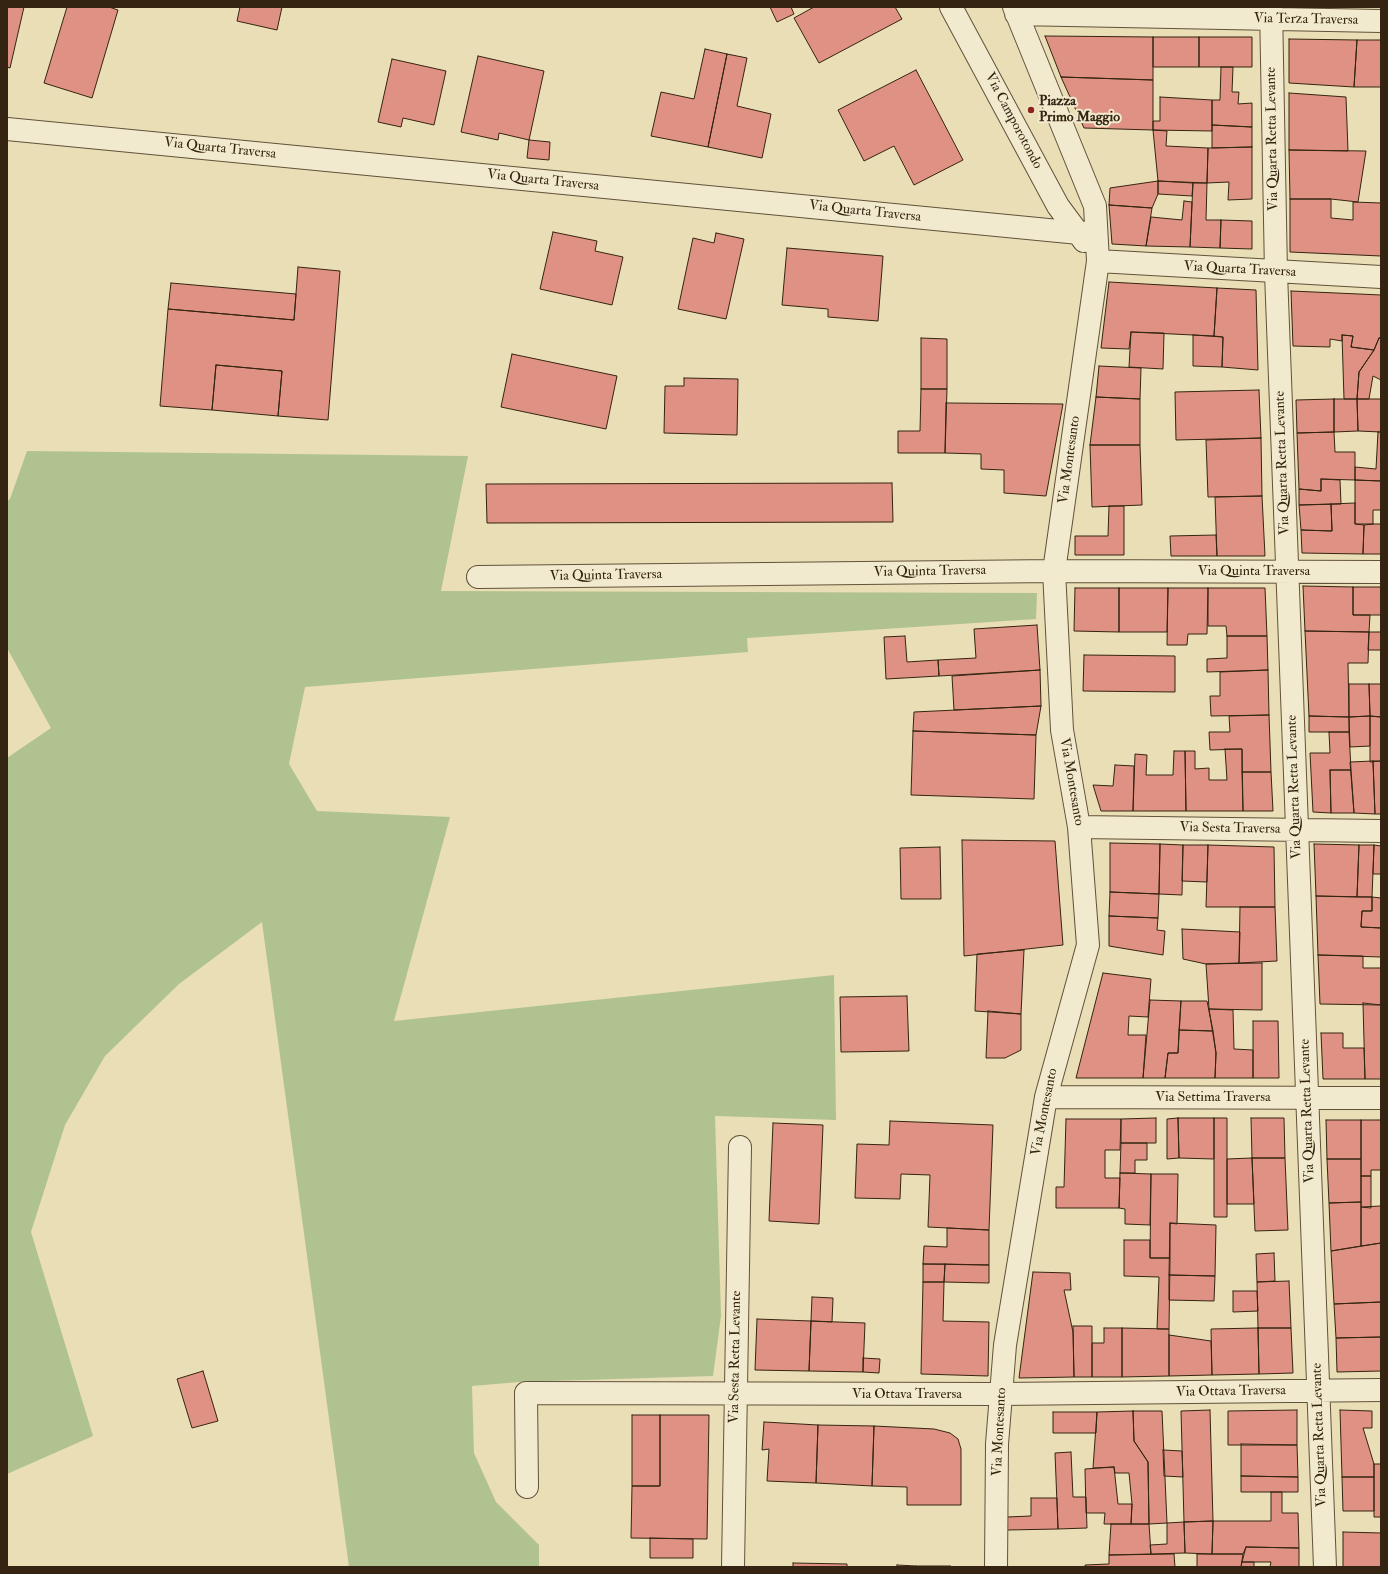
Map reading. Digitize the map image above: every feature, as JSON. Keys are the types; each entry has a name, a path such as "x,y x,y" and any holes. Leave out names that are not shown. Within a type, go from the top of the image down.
{"street":[{"name":"Via Camporotondo","path":"951,7 1058,206 1087,233 1098,261"},
{"path":"1015,11 1095,206 1087,233"},
{"name":"Via Terza Traversa","path":"1015,11 1271,13 1381,21"},
{"name":"Via Quarta Retta Levante","path":"1271,13 1276,272 1325,1567"},
{"name":"Via Quarta Traversa","path":"7,129 1087,233"},
{"name":"Via Quarta Traversa","path":"1098,261 1381,277"},
{"name":"Via Montesanto","path":"996,1567 997,1444 1005,1345 1046,1097 1088,945 1079,827 1062,730 1054,571 1098,261"},
{"name":"Via Quinta Traversa","path":"478,577 1054,571 1381,572"},
{"name":"Via Sesta Traversa","path":"1079,827 1381,831"},
{"name":"Via Settima Traversa","path":"1046,1097 1381,1098"},
{"name":"Via Sesta Retta Levante","path":"732,1567 740,1147"},
{"name":"Via Ottava Traversa","path":"527,1487 526,1393 736,1395 1381,1390"}],"green space":[{"path":"27,451 468,456 441,591 1037,593 1036,619 747,638 748,652 305,687 289,764 317,811 450,817 394,1021 834,975 836,1120 715,1116 721,1316 713,1376 519,1382 472,1386 474,1453 496,1502 539,1545 539,1567 349,1567 262,922 179,984 105,1056 65,1125 31,1232 93,1436 7,1474 7,758 51,728 7,648 7,501 10,499"}],"building":[{"path":"7,7 24,7 10,68 7,67"},
{"path":"67,7 109,7 118,10 92,98 44,83"},
{"path":"240,7 282,7 277,30 237,21"},
{"path":"770,7 791,7 794,14 777,22"},
{"path":"814,7 895,7 902,19 819,63 794,18"},
{"path":"1045,36 1153,37 1153,80 1061,77"},
{"path":"1153,37 1199,37 1199,67 1153,67"},
{"path":"1199,37 1252,37 1252,67 1199,67"},
{"path":"1289,39 1357,40 1354,87 1289,83"},
{"path":"1357,40 1381,40 1381,87 1354,87"},
{"path":"705,49 727,54 708,147 651,136 661,92 694,99"},
{"path":"727,54 747,58 737,106 771,114 762,158 708,147"},
{"path":"478,56 544,71 529,140 499,133 498,140 461,132"},
{"path":"392,59 446,71 434,125 403,118 401,127 378,122"},
{"path":"1221,67 1233,67 1232,92 1239,92 1238,104 1252,103 1252,127 1212,125 1212,100 1220,100"},
{"path":"916,70 963,160 914,185 894,146 864,161 838,110"},
{"path":"1061,77 1153,80 1153,130 1084,128"},
{"path":"1289,93 1346,97 1348,151 1289,150"},
{"path":"1160,97 1212,100 1212,131 1153,130 1153,121 1160,121"},
{"path":"1212,125 1252,127 1252,147 1212,148"},
{"path":"1153,130 1167,131 1166,146 1208,148 1207,183 1158,181"},
{"path":"529,140 550,142 549,160 527,158"},
{"path":"1252,147 1252,199 1228,200 1229,182 1207,183 1208,148"},
{"path":"1289,150 1366,151 1358,202 1331,199 1290,199"},
{"path":"1158,181 1193,183 1192,196 1158,194"},
{"path":"1158,181 1158,194 1152,208 1109,205 1110,188"},
{"path":"1193,183 1207,183 1206,220 1221,220 1220,248 1190,247"},
{"path":"1290,199 1331,199 1331,218 1353,220 1353,202 1381,203 1381,256 1290,252"},
{"path":"1184,201 1192,202 1190,247 1146,246 1151,217 1182,220"},
{"path":"1109,205 1152,208 1146,246 1112,244"},
{"path":"1221,220 1252,221 1252,249 1220,248"},
{"path":"553,232 597,241 595,251 623,257 612,305 540,289"},
{"path":"716,233 744,239 726,319 678,309 693,238 714,243"},
{"path":"787,248 883,256 878,321 828,317 828,309 782,305"},
{"path":"298,267 340,271 328,420 278,416 282,371 216,365 212,410 160,406 168,309 294,320"},
{"path":"1109,282 1217,288 1214,336 1131,332 1129,349 1101,348"},
{"path":"171,283 296,294 294,320 168,309"},
{"path":"1217,288 1256,290 1258,370 1222,367 1223,337 1214,336"},
{"path":"1291,291 1381,295 1381,338 1379,338 1374,350 1351,347 1353,336 1342,335 1342,341 1330,339 1330,347 1293,346"},
{"path":"1131,332 1164,333 1163,369 1129,367"},
{"path":"1193,335 1223,337 1222,367 1193,366"},
{"path":"1342,335 1353,336 1351,347 1374,350 1359,372 1357,399 1344,399"},
{"path":"921,338 947,339 947,389 921,389"},
{"path":"1379,338 1381,338 1381,380 1373,376 1369,399 1357,399 1359,372 1374,350"},
{"path":"512,354 617,376 606,429 501,407"},
{"path":"216,365 282,371 278,416 212,410"},
{"path":"1099,366 1141,368 1140,399 1096,397"},
{"path":"684,378 738,379 737,435 664,433 665,386 684,386"},
{"path":"921,389 947,389 945,453 898,453 898,431 920,431"},
{"path":"1259,390 1261,438 1176,440 1175,392"},
{"path":"1096,397 1140,399 1140,445 1090,445"},
{"path":"1334,399 1334,432 1297,433 1296,400"},
{"path":"1334,399 1357,399 1358,431 1334,432"},
{"path":"1357,399 1381,399 1381,432 1358,431"},
{"path":"946,403 1063,404 1046,496 1004,493 1004,470 981,469 981,454 945,453"},
{"path":"1334,432 1335,452 1355,452 1355,480 1321,479 1321,491 1299,489 1297,433"},
{"path":"1378,432 1381,432 1381,481 1355,480 1355,467 1376,469"},
{"path":"1261,438 1262,496 1208,497 1206,440"},
{"path":"1090,445 1140,445 1142,505 1092,507"},
{"path":"1321,479 1340,480 1341,504 1299,505 1299,489 1321,491"},
{"path":"1355,480 1381,481 1381,510 1373,510 1373,524 1355,524"},
{"path":"892,483 893,522 487,523 486,484"},
{"path":"1262,496 1265,556 1217,556 1215,497"},
{"path":"1355,503 1355,524 1364,525 1363,554 1302,553 1301,530 1332,531 1331,504"},
{"path":"1331,504 1332,531 1301,530 1299,505"},
{"path":"1109,506 1124,506 1124,555 1075,555 1075,536 1108,536"},
{"path":"1381,524 1381,554 1363,554 1364,525"},
{"path":"1216,535 1217,556 1171,556 1170,536"},
{"path":"1303,586 1353,587 1353,615 1370,615 1369,632 1305,631"},
{"path":"1353,587 1381,587 1381,615 1353,615"},
{"path":"1075,588 1119,588 1119,632 1074,631"},
{"path":"1119,588 1168,588 1167,632 1119,632"},
{"path":"1168,588 1208,588 1207,634 1188,634 1187,645 1167,645"},
{"path":"1208,588 1265,588 1267,636 1227,636 1226,626 1208,626"},
{"path":"1037,625 1040,670 939,676 938,660 976,658 974,629"},
{"path":"1305,631 1369,632 1368,663 1348,663 1349,717 1309,716"},
{"path":"1369,632 1381,632 1381,650 1368,650"},
{"path":"905,636 907,662 938,660 939,676 886,679 884,637"},
{"path":"1227,636 1267,636 1268,670 1207,672 1207,659 1227,658"},
{"path":"1084,655 1175,656 1175,692 1083,691"},
{"path":"1040,670 1041,706 954,710 952,676"},
{"path":"1268,670 1269,715 1211,716 1210,696 1220,696 1220,672"},
{"path":"1349,684 1369,684 1370,716 1349,717"},
{"path":"1369,684 1381,684 1381,717 1370,716"},
{"path":"1041,706 1036,735 913,731 914,712"},
{"path":"1269,715 1271,772 1242,772 1242,749 1210,750 1209,732 1230,732 1229,716"},
{"path":"1309,716 1349,717 1349,732 1309,732"},
{"path":"1370,716 1370,746 1350,747 1349,717"},
{"path":"1370,716 1381,717 1381,761 1370,762"},
{"path":"913,731 1036,735 1034,799 911,795"},
{"path":"1329,732 1349,732 1351,770 1330,770 1331,813 1313,812 1310,753 1330,753"},
{"path":"1225,749 1242,749 1243,811 1186,811 1185,751 1195,751 1195,769 1209,768 1209,780 1227,780"},
{"path":"1174,751 1185,751 1186,811 1133,811 1135,754 1147,755 1146,775 1173,775"},
{"path":"1373,761 1381,761 1381,814 1375,814"},
{"path":"1373,761 1375,814 1354,813 1350,762"},
{"path":"1115,765 1134,766 1133,811 1101,811 1093,785 1113,786"},
{"path":"1330,770 1351,770 1354,813 1331,813"},
{"path":"1242,772 1271,772 1273,811 1243,811"},
{"path":"962,840 1055,841 1063,945 964,956"},
{"path":"1110,843 1160,844 1159,894 1110,892"},
{"path":"1160,844 1183,845 1182,895 1159,894"},
{"path":"1314,844 1359,845 1357,897 1316,896"},
{"path":"1183,845 1208,845 1207,882 1182,881"},
{"path":"1208,845 1274,847 1275,907 1206,907"},
{"path":"1359,845 1374,845 1372,897 1357,897"},
{"path":"1374,845 1381,846 1381,874 1373,874"},
{"path":"940,847 941,899 901,899 900,848"},
{"path":"1110,892 1159,894 1158,918 1109,916"},
{"path":"1316,896 1372,897 1372,911 1362,911 1361,927 1381,928 1381,957 1318,955"},
{"path":"1372,897 1381,898 1381,928 1361,927 1362,911 1372,911"},
{"path":"1240,907 1275,907 1277,961 1239,963"},
{"path":"1109,916 1158,918 1157,930 1165,931 1163,955 1109,946"},
{"path":"1182,929 1240,932 1239,963 1206,964 1183,959"},
{"path":"1024,950 1021,1014 975,1011 977,954"},
{"path":"1318,955 1363,956 1363,968 1381,968 1381,1005 1320,1004"},
{"path":"1262,963 1262,1010 1209,1009 1206,964"},
{"path":"1103,973 1151,979 1148,1017 1129,1016 1128,1035 1146,1035 1143,1078 1076,1078"},
{"path":"907,996 909,1051 841,1052 840,997"},
{"path":"1150,1000 1181,1001 1178,1053 1168,1053 1165,1078 1143,1078"},
{"path":"1181,1001 1207,1001 1213,1031 1179,1030"},
{"path":"1363,1003 1381,1005 1381,1079 1365,1079"},
{"path":"1209,1009 1233,1010 1234,1049 1253,1050 1253,1078 1215,1078 1216,1053"},
{"path":"988,1011 1021,1014 1021,1050 1005,1058 986,1058"},
{"path":"1253,1021 1278,1021 1279,1078 1253,1078"},
{"path":"1179,1030 1213,1031 1216,1053 1215,1078 1165,1078 1168,1053 1178,1053"},
{"path":"1321,1033 1343,1033 1343,1048 1364,1048 1365,1079 1323,1079"},
{"path":"1156,1118 1156,1143 1121,1143 1121,1119"},
{"path":"1178,1118 1214,1118 1214,1159 1179,1158"},
{"path":"1178,1118 1179,1158 1167,1159 1167,1119"},
{"path":"1214,1118 1227,1118 1227,1217 1214,1217"},
{"path":"1251,1118 1284,1118 1285,1158 1252,1158"},
{"path":"1066,1119 1121,1119 1120,1150 1105,1150 1105,1178 1120,1178 1119,1208 1056,1208 1056,1187 1064,1187"},
{"path":"1326,1120 1361,1120 1361,1159 1327,1159"},
{"path":"1361,1120 1381,1120 1381,1170 1371,1170 1371,1176 1361,1176"},
{"path":"890,1121 993,1125 989,1230 928,1227 930,1175 901,1174 900,1199 855,1198 857,1144 889,1145"},
{"path":"773,1123 823,1125 819,1224 769,1221"},
{"path":"1121,1143 1147,1143 1147,1160 1135,1160 1135,1173 1120,1173"},
{"path":"1252,1158 1254,1204 1227,1204 1227,1159"},
{"path":"1252,1158 1285,1158 1288,1230 1255,1231"},
{"path":"1327,1159 1361,1159 1361,1202 1329,1203"},
{"path":"1120,1173 1151,1174 1150,1225 1125,1224 1125,1209 1119,1208"},
{"path":"1151,1174 1178,1174 1177,1224 1170,1223 1170,1258 1150,1258"},
{"path":"1361,1176 1371,1176 1371,1208 1361,1207"},
{"path":"1361,1202 1361,1246 1331,1251 1329,1203"},
{"path":"1381,1206 1381,1243 1361,1246 1361,1207"},
{"path":"1170,1223 1216,1225 1215,1276 1169,1275"},
{"path":"947,1228 989,1230 989,1265 923,1264 924,1246 947,1247"},
{"path":"1124,1240 1150,1240 1150,1258 1170,1258 1169,1329 1157,1329 1159,1277 1124,1276"},
{"path":"1381,1243 1381,1302 1334,1304 1331,1251"},
{"path":"1274,1253 1275,1281 1257,1282 1256,1254"},
{"path":"923,1264 945,1264 944,1282 923,1282"},
{"path":"945,1264 989,1265 989,1283 944,1282"},
{"path":"1033,1272 1070,1273 1071,1290 1064,1290 1073,1332 1074,1377 1019,1378"},
{"path":"1169,1275 1215,1276 1214,1301 1169,1300"},
{"path":"1289,1281 1291,1328 1258,1328 1257,1282"},
{"path":"923,1282 944,1282 943,1321 989,1322 988,1376 921,1374"},
{"path":"1233,1291 1257,1291 1258,1311 1233,1312"},
{"path":"812,1297 833,1298 832,1322 811,1321"},
{"path":"1381,1302 1381,1337 1336,1338 1334,1304"},
{"path":"757,1319 811,1321 809,1371 755,1370"},
{"path":"811,1321 865,1323 863,1372 809,1371"},
{"path":"1073,1326 1092,1326 1092,1377 1074,1377"},
{"path":"1104,1328 1122,1328 1122,1377 1092,1377 1092,1343 1104,1343"},
{"path":"1122,1328 1169,1329 1169,1376 1122,1377"},
{"path":"1258,1328 1291,1328 1293,1373 1259,1374"},
{"path":"1258,1328 1259,1374 1212,1375 1211,1329"},
{"path":"1169,1335 1211,1341 1212,1375 1169,1376"},
{"path":"1381,1337 1381,1371 1337,1372 1336,1338"},
{"path":"863,1358 880,1359 879,1373 863,1372"},
{"path":"203,1371 218,1421 192,1428 177,1379"},
{"path":"1210,1410 1213,1521 1184,1522 1181,1411"},
{"path":"1297,1410 1297,1445 1228,1445 1228,1411"},
{"path":"1340,1410 1372,1411 1372,1428 1363,1428 1374,1464 1374,1477 1342,1477"},
{"path":"1133,1411 1134,1441 1148,1462 1149,1524 1131,1524 1132,1504 1129,1473 1115,1473 1114,1467 1093,1468 1097,1412"},
{"path":"1133,1411 1162,1411 1167,1523 1149,1524 1148,1462 1134,1441"},
{"path":"1053,1412 1097,1412 1096,1433 1053,1433"},
{"path":"632,1415 660,1415 660,1486 632,1486"},
{"path":"660,1415 709,1415 707,1539 631,1538 632,1486 660,1486"},
{"path":"764,1422 818,1425 816,1483 767,1481 769,1449 762,1450"},
{"path":"818,1425 874,1426 872,1486 816,1483"},
{"path":"874,1426 934,1429 950,1433 958,1439 961,1449 961,1505 907,1505 907,1487 872,1486"},
{"path":"1241,1444 1297,1445 1298,1477 1241,1476"},
{"path":"1163,1450 1182,1451 1183,1477 1164,1476"},
{"path":"1071,1452 1073,1497 1086,1497 1087,1528 1058,1529 1055,1453"},
{"path":"1374,1464 1381,1464 1381,1517 1374,1517"},
{"path":"1114,1467 1118,1504 1132,1504 1131,1524 1104,1524 1105,1513 1086,1513 1085,1469"},
{"path":"1241,1476 1298,1477 1298,1492 1241,1492"},
{"path":"1342,1477 1374,1477 1374,1511 1343,1511"},
{"path":"1271,1492 1282,1492 1282,1513 1298,1513 1299,1548 1246,1547 1243,1554 1212,1554 1213,1521 1271,1521"},
{"path":"1031,1498 1057,1498 1058,1529 1007,1530 1007,1517 1031,1516"},
{"path":"1213,1521 1212,1554 1185,1553 1184,1522"},
{"path":"1184,1522 1185,1553 1151,1554 1150,1545 1167,1544 1167,1523"},
{"path":"1111,1524 1149,1524 1151,1554 1109,1555"},
{"path":"1343,1532 1381,1533 1381,1567 1343,1567"},
{"path":"650,1538 693,1539 693,1558 650,1558"},
{"path":"1246,1547 1299,1548 1299,1567 1270,1567 1271,1562 1242,1562"},
{"path":"1174,1554 1175,1567 1085,1567 1085,1565 1109,1564 1109,1555"},
{"path":"1197,1554 1243,1554 1241,1567 1197,1567"},
{"path":"1242,1562 1254,1562 1254,1567 1241,1567"},
{"path":"793,1563 847,1564 847,1567 793,1567"},
{"path":"897,1565 916,1566 916,1567 897,1567"},
{"path":"951,1566 951,1567 916,1567"}],"place":[{"name":"Piazza Primo Maggio","path":"1031,110"}]}
